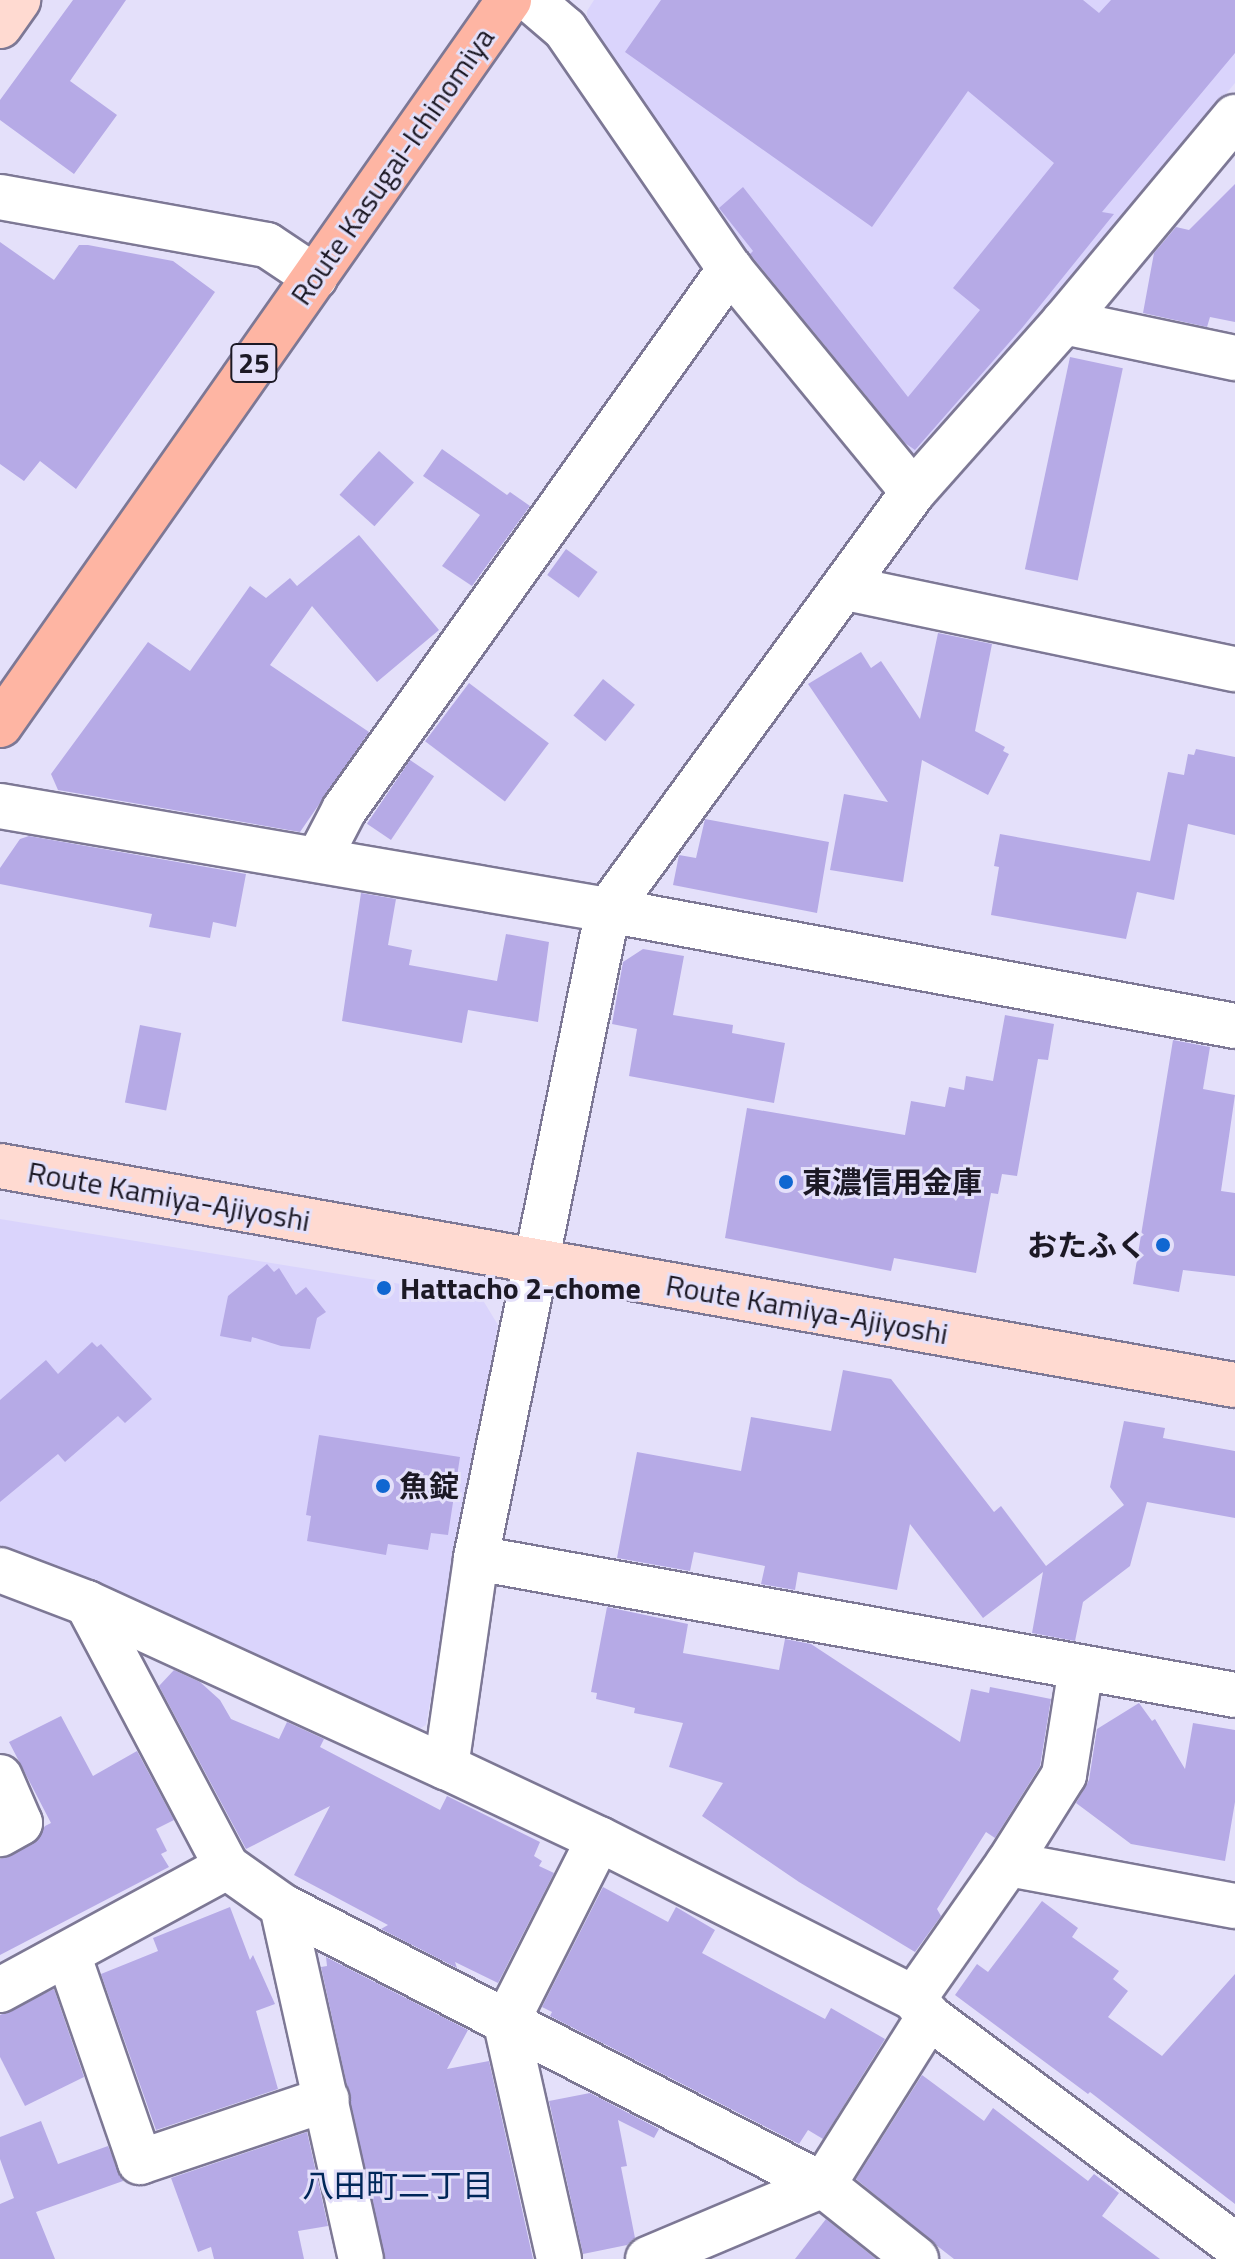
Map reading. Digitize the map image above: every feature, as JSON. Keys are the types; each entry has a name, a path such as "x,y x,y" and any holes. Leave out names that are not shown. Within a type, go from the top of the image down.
{"main road":[{"path":"0,26 18,0"},
{"name":"Route Kasugai-Ichinomiya","path":"0,725 509,0"},
{"name":"Route Kamiya-Ajiyoshi","path":"0,1166 1235,1385"}],"street":[{"path":"531,0 565,29 730,269 913,492"},
{"path":"446,1767 476,1558 539,1262 608,910 846,588 913,492 1064,322 1235,117"},
{"path":"0,197 267,245 315,277"},
{"path":"318,860 344,810 730,269"},
{"path":"1064,322 1235,358"},
{"path":"846,588 1235,669"},
{"path":"0,806 608,910 1235,1026"},
{"path":"476,1558 1235,1695"},
{"path":"0,1570 87,1603 599,1839 922,2008 1235,2246 1206,2259"},
{"path":"87,1603 227,1867 282,1906 823,2185 916,2259"},
{"path":"648,2259 823,2185 922,2008 1064,1775 1081,1668"},
{"path":"0,1777 20,1823 0,1834"},
{"path":"559,2259 506,2023 599,1839"},
{"path":"1008,1864 1235,1906"},
{"path":"0,1990 227,1867"},
{"path":"282,1906 361,2259"},
{"path":"68,1954 140,2162 327,2099"}],"shaded area":[{"path":"594,0 1235,0 1235,83 922,459 903,458 738,249 586,29 587,11"},
{"path":"0,1219 481,1297 498,1325 426,1725 409,1735 153,1606 0,1548"}],"building":[{"path":"73,0 126,0 70,81 117,115 74,174 0,120 0,100"},
{"path":"661,0 1083,0 1099,13 1111,0 1235,0 1235,53 1102,212 1114,214 1022,328 915,450 905,443 750,254 753,251 719,208 743,187 908,397 980,310 953,288 1054,163 968,91 872,227 625,52"},
{"path":"1235,184 1235,322 1210,317 1207,327 1143,313 1154,253 1176,227 1189,230"},
{"path":"0,242 54,280 79,245 88,245 173,261 215,292 76,489 40,461 24,481 0,464"},
{"path":"1070,357 1123,368 1078,580 1025,569"},
{"path":"442,449 507,495 510,492 530,506 472,586 442,566 480,515 423,476"},
{"path":"379,451 414,482 374,526 340,495"},
{"path":"359,535 439,630 377,682 312,606 270,665 369,732 300,832 58,790 51,774 148,642 190,671 250,586 266,598 290,578 297,586"},
{"path":"566,549 598,572 579,598 547,575"},
{"path":"938,633 992,644 975,731 1005,747 1003,751 1009,754 988,795 922,760 903,882 830,870 844,794 888,802 808,684 861,652 871,668 881,661 920,719"},
{"path":"603,679 635,705 605,741 573,716"},
{"path":"469,683 549,743 505,801 425,741"},
{"path":"1196,749 1235,757 1235,835 1188,824 1174,900 1137,892 1126,939 991,915 999,867 994,866 1000,834 1150,861 1168,772 1184,775 1188,754 1194,755"},
{"path":"410,760 434,776 391,840 367,824"},
{"path":"705,819 829,842 817,913 673,885 679,855 696,858"},
{"path":"29,836 246,874 236,927 213,922 210,938 149,927 152,914 0,884 0,868 20,839"},
{"path":"361,893 396,899 388,945 412,950 409,965 497,981 506,934 549,942 538,1022 468,1010 462,1043 342,1021"},
{"path":"643,949 684,956 673,1015 733,1025 732,1033 785,1043 774,1103 629,1076 637,1029 612,1024 623,962"},
{"path":"1005,1015 1054,1024 1048,1060 1038,1059 1017,1176 1002,1174 998,1194 991,1193 976,1273 894,1258 891,1271 725,1238 747,1108 905,1135 911,1101 945,1107 949,1087 964,1090 966,1076 993,1081"},
{"path":"140,1025 181,1033 166,1111 125,1103"},
{"path":"1173,1040 1210,1047 1203,1089 1235,1095 1221,1191 1235,1193 1235,1276 1183,1270 1179,1292 1133,1284"},
{"path":"267,1264 274,1272 279,1268 296,1295 306,1287 326,1312 317,1318 310,1349 281,1346 252,1337 251,1342 220,1336 228,1296"},
{"path":"92,1342 97,1347 101,1344 152,1399 125,1423 118,1416 65,1462 58,1454 0,1502 0,1400 46,1360 58,1374"},
{"path":"843,1370 891,1379 994,1512 1001,1506 1046,1566 1124,1505 1110,1487 1124,1421 1165,1428 1163,1438 1235,1451 1235,1518 1147,1502 1130,1566 1083,1602 1075,1641 1032,1633 1043,1572 983,1618 910,1524 897,1590 798,1572 795,1590 761,1584 765,1566 694,1552 690,1571 617,1558 637,1452 741,1471 751,1417 831,1431"},
{"name":"魚錠","path":"319,1435 460,1457 448,1535 431,1533 428,1550 388,1544 386,1555 307,1541 311,1516 306,1515"},
{"path":"607,1607 688,1624 683,1653 779,1670 785,1639 811,1644 960,1742 971,1689 989,1693 990,1687 1051,1699 1040,1766 995,1838 986,1832 937,1909 941,1916 915,1952 799,1882 702,1816 723,1783 669,1767 683,1723 634,1713 635,1708 596,1699 597,1693 591,1692"},
{"path":"174,1670 200,1682 220,1700 231,1719 279,1739 287,1722 324,1739 320,1747 440,1810 447,1796 540,1842 534,1856 542,1861 539,1866 554,1873 498,1983 455,1962 457,1968 381,1929 388,1925 294,1875 330,1806 246,1849 159,1686"},
{"path":"1139,1703 1152,1721 1155,1719 1185,1769 1193,1723 1235,1730 1235,1802 1225,1861 1131,1844 1076,1803 1089,1780 1097,1729"},
{"path":"61,1716 93,1776 137,1751 174,1820 156,1829 167,1851 161,1854 169,1867 0,1955 0,1859 33,1844 45,1826 51,1823 9,1742"},
{"path":"603,1887 668,1922 676,1907 715,1930 702,1953 825,2019 831,2008 885,2039 823,2139 808,2130 799,2144 550,2016 552,2012 542,2007"},
{"path":"1042,1901 1078,1928 1072,1937 1119,1971 1113,1979 1128,1991 1108,2017 1162,2056 1235,1974 1235,2204 1090,2092 1088,2094 955,1995 977,1964 988,1972"},
{"path":"230,1907 250,1960 253,1955 275,2004 256,2011 278,2089 156,2130 101,1974 158,1951 153,1938"},
{"path":"326,1957 468,2030 447,2069 489,2061 533,2259 385,2259 321,1967 327,1966"},
{"path":"54,1989 84,2077 25,2106 0,2057 0,2015"},
{"path":"922,2075 984,2121 993,2108 1088,2181 1094,2174 1119,2193 1102,2216 1160,2259 954,2259 856,2179"},
{"path":"590,2093 659,2129 654,2138 618,2120 627,2166 621,2167 635,2238 627,2245 583,2254 549,2101"},
{"path":"41,2121 58,2164 108,2146 123,2181 36,2212 55,2259 0,2259 0,2204 14,2198 0,2159 0,2137"},
{"path":"307,2132 328,2226 298,2231 304,2259 214,2259 211,2247 198,2252 171,2178"},
{"path":"826,2219 876,2259 795,2259"}],"place":[{"name":"東濃信用金庫","path":"786,1182"},
{"name":"おたふく","path":"1163,1245"},
{"name":"Hattacho 2-chome","path":"384,1288"},
{"name":"魚錠","path":"383,1486"}],"district":[{"name":"八田町二丁目","path":"398,2185"}]}
